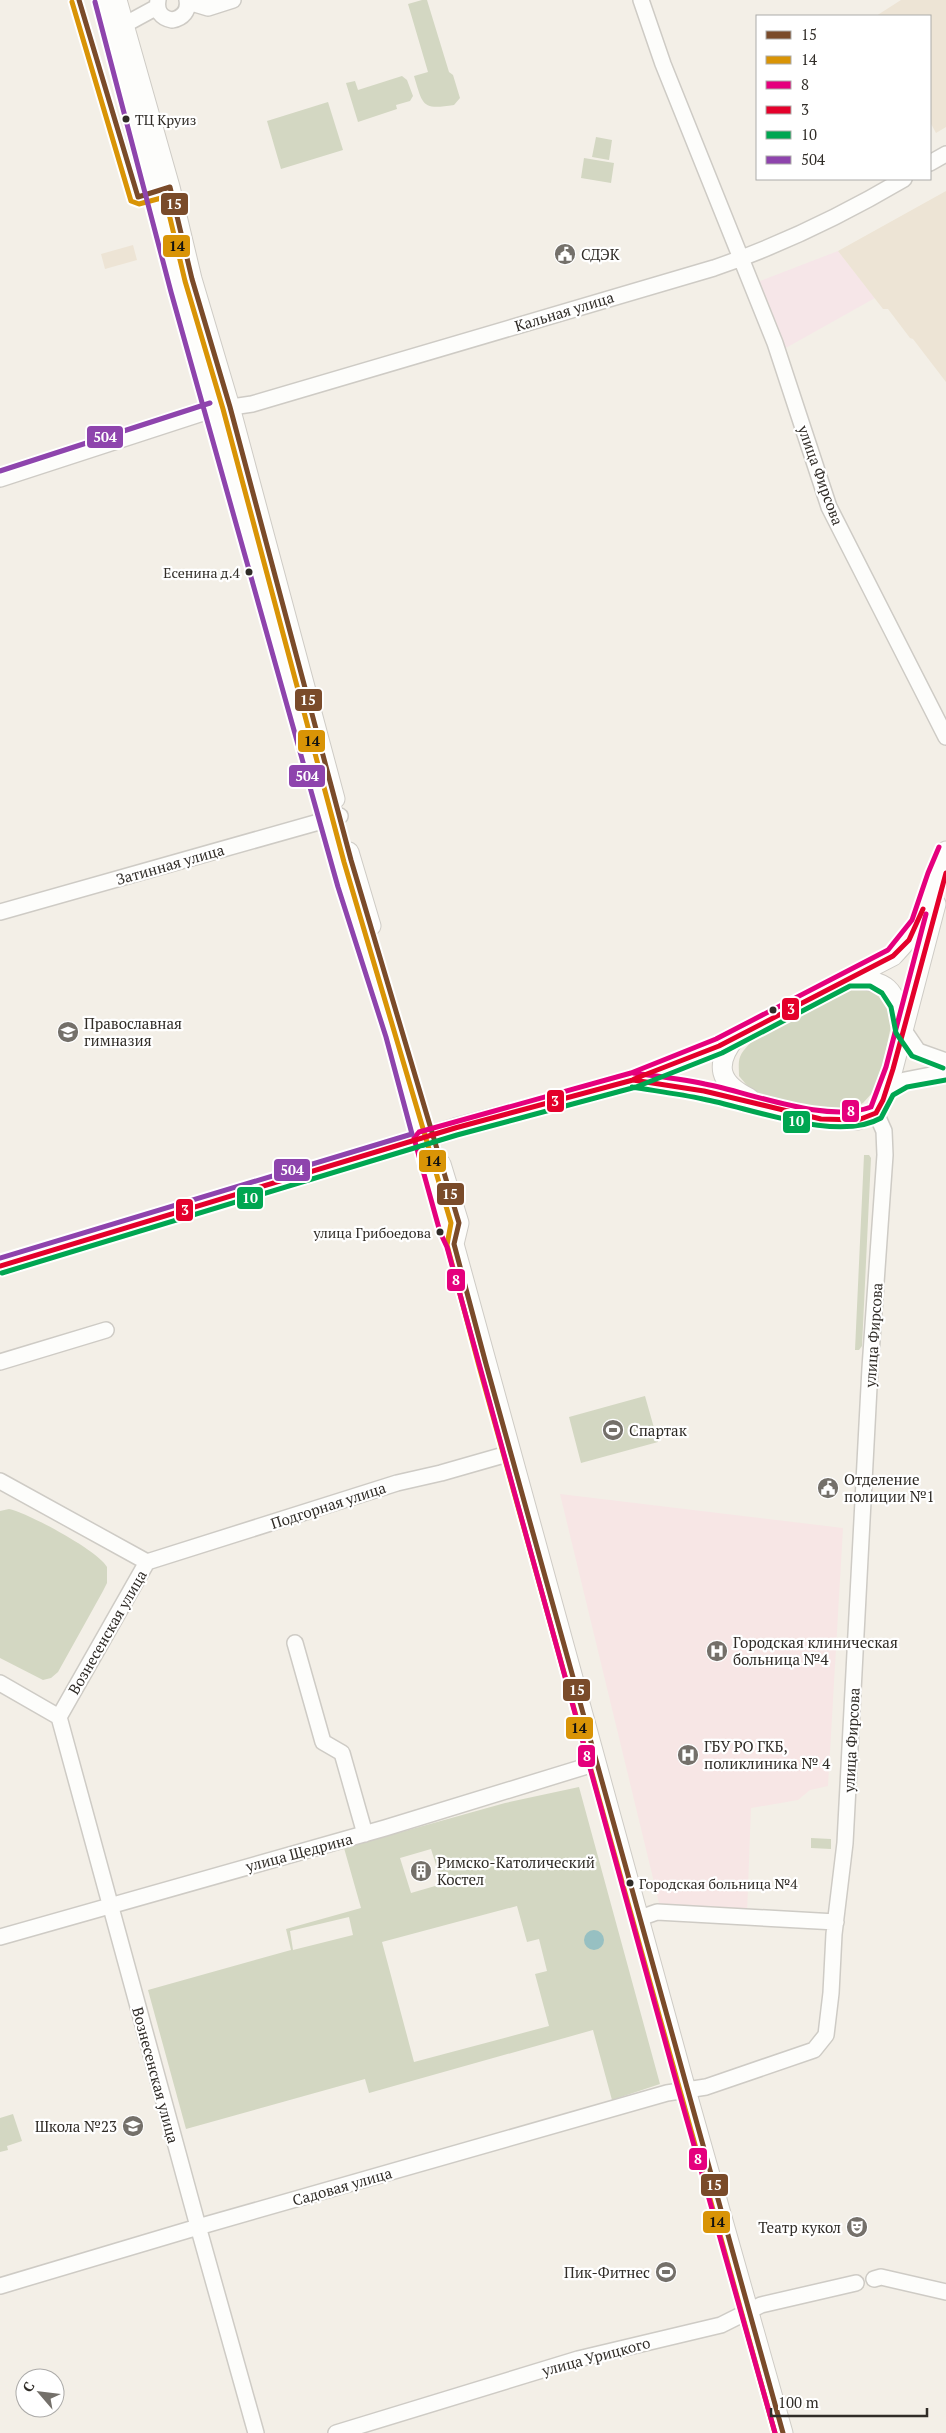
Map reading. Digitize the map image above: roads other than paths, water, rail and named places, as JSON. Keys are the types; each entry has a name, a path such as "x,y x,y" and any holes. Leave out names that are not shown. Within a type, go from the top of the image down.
{"main road":[{"path":"102,0 152,193 221,408 334,817 345,885 426,1137 446,1230 454,1244 686,2090 783,2433"},
{"path":"117,0 170,187 221,408"},
{"path":"0,1266 426,1137 632,1080 725,1049 848,979 893,956 909,940 920,919 935,870 946,851"},
{"path":"632,1080 704,1091 821,1119 858,1120 876,1113 887,1089 946,873"},
{"path":"848,979 872,980 888,987 898,1004 903,1029"},
{"path":"704,1091 725,1049"},
{"path":"725,1049 726,1078 735,1091 764,1105"}],"street":[{"path":"124,25 157,4 162,16 172,20 182,16 187,1 208,8 233,0"},
{"name":"улица Фирсова","path":"641,0 663,64 739,259 775,343 829,507 946,737"},
{"path":"931,162 946,154"},
{"name":"Кальная улица","path":"0,479 221,408 252,404 739,259 852,210 902,180"},
{"path":"152,193 170,187"},
{"name":"Затинная улица","path":"0,912 334,817"},
{"path":"903,1029 918,1051 946,1061"},
{"path":"887,1089 905,1080 946,1072"},
{"name":"улица Фирсова","path":"686,2090 740,2077 814,2050 826,2035 846,1834 870,1368 885,1160 884,1131 876,1113"},
{"path":"0,1362 106,1330"},
{"name":"Подгорная улица","path":"147,1562 397,1483 441,1473 511,1453"},
{"name":"Вознесенская улица","path":"0,1481 147,1562 59,1716 256,2433"},
{"path":"295,1643 323,1742 342,1753 365,1834"},
{"path":"0,1683 59,1716"},
{"name":"улица Щедрина","path":"0,1937 110,1904 365,1834 597,1763"},
{"path":"640,1918 657,1912 836,1922"},
{"name":"Садовая улица","path":"0,2286 198,2227 667,2093 686,2090"},
{"path":"874,2279 881,2277 946,2292"},
{"name":"улица Урицкого","path":"336,2433 578,2359 721,2325 761,2305 856,2283"}],"water":[{"path":"594,1930 601,1933 604,1940 601,1947 594,1950 587,1947 584,1940 587,1933"}],"place":[{"name":"ТЦ Круиз","path":"126,119"},
{"name":"СДЭК","path":"565,254"},
{"name":"Есенина д.4","path":"249,572"},
{"name":"Православная гимназия","path":"68,1032"},
{"name":"улица Грибоедова","path":"440,1232"},
{"name":"Спартак","path":"613,1430"},
{"name":"Отделение полиции №1","path":"828,1488"},
{"name":"Городская клиническая больница №4","path":"717,1651"},
{"name":"ГБУ РО ГКБ, поликлиника № 4","path":"688,1755"},
{"name":"Римско-Католический Костел","path":"421,1871"},
{"name":"Городская больница №4","path":"630,1883"},
{"name":"Школа №23","path":"133,2126"},
{"name":"Театр кукол","path":"857,2227"},
{"name":"Пик-Фитнес","path":"666,2272"}]}
